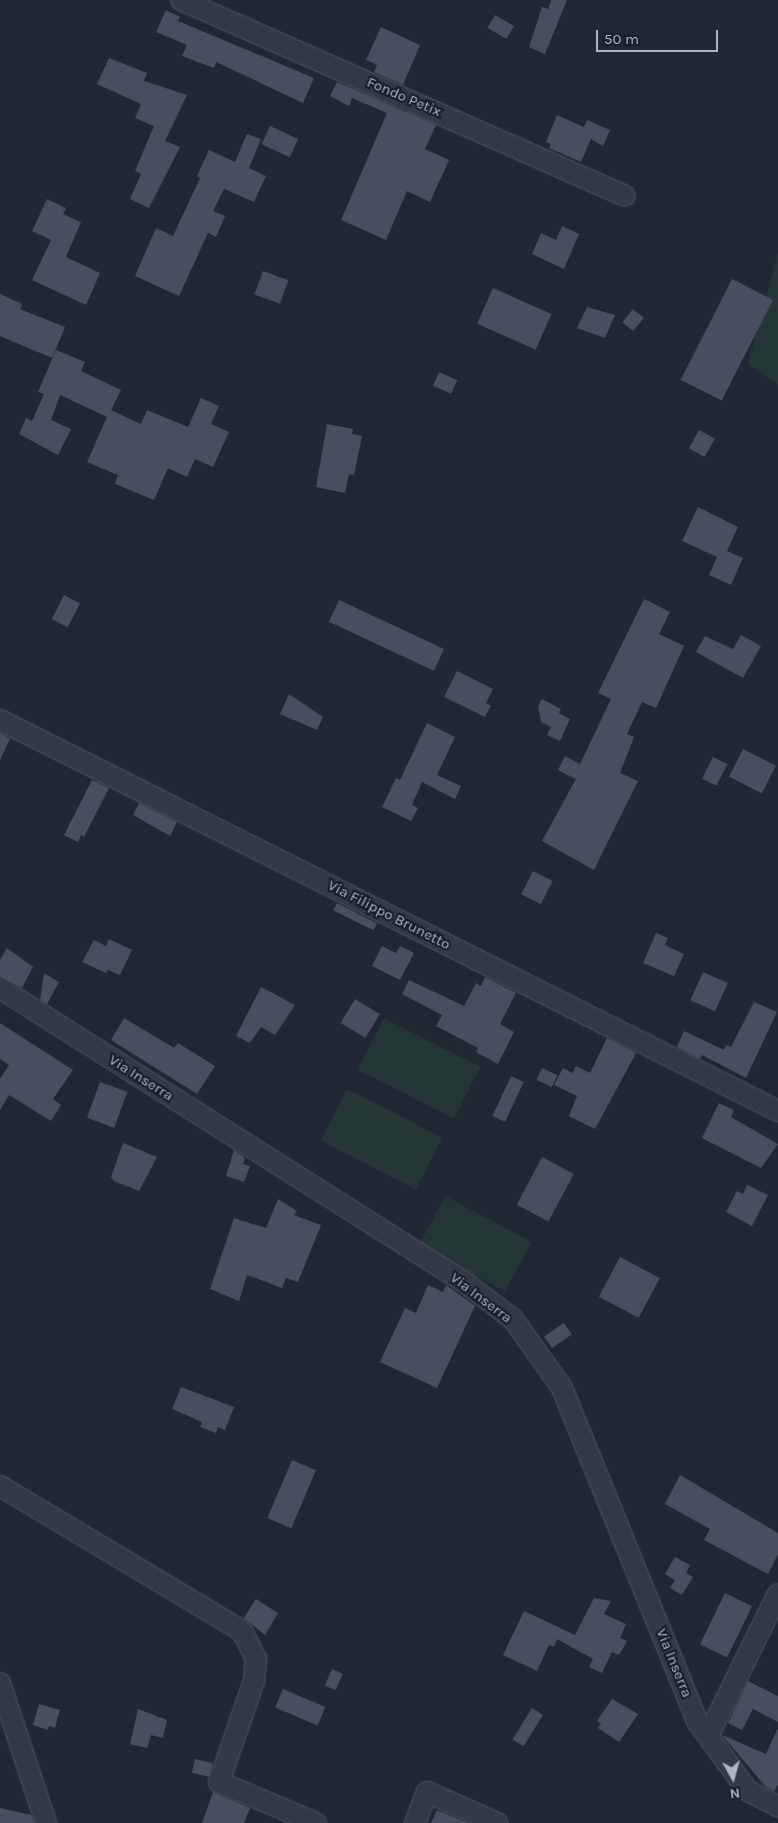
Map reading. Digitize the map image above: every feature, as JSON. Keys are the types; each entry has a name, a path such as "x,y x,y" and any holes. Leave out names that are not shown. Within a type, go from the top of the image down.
{"street":[{"name":"Fondo Petix","path":"181,0 625,196"},
{"name":"Via Filippo Brunetto","path":"0,720 778,1111"},
{"name":"Via Inserra","path":"0,988 464,1282 513,1319 562,1388 697,1721 748,1791 778,1806"},
{"path":"0,1486 242,1631 256,1659 254,1681 219,1782 316,1823"},
{"path":"708,1736 778,1594"},
{"path":"0,1683 46,1823"},
{"path":"415,1823 427,1792 497,1823"}],"shaded area":[{"path":"778,253 778,385 748,364"},
{"path":"384,1018 480,1067 454,1119 358,1070"},
{"path":"347,1089 442,1138 416,1189 321,1141"},
{"path":"445,1196 532,1242 505,1291 419,1245"}],"building":[{"path":"551,0 567,0 545,54 529,47 542,7 548,9"},
{"path":"166,10 180,17 178,21 314,78 303,103 216,62 214,68 182,56 187,45 156,32"},
{"path":"495,15 514,26 507,39 488,28"},
{"path":"381,27 420,45 403,85 374,72 377,65 366,60"},
{"path":"109,58 147,73 144,81 187,95 165,141 180,147 149,208 130,199 141,174 135,171 154,126 135,118 141,104 97,84"},
{"path":"337,82 436,125 425,149 449,160 430,202 407,191 386,240 341,220 387,113 352,98 349,106 330,96"},
{"path":"557,115 584,127 587,120 610,130 603,146 591,139 581,162 549,148 551,144 546,142"},
{"path":"270,126 298,139 290,157 262,144"},
{"path":"247,134 261,139 249,168 266,176 254,202 224,189 213,211 225,216 216,237 208,233 179,296 135,276 156,228 173,236 200,178 197,176 209,150 235,162"},
{"path":"47,199 66,208 63,214 81,222 66,257 100,273 86,305 32,280 51,240 32,231"},
{"path":"562,226 579,234 564,269 532,254 541,233 556,240"},
{"path":"263,271 288,280 280,304 254,294"},
{"path":"732,279 773,300 722,401 681,380"},
{"path":"493,288 551,314 536,350 477,324"},
{"path":"0,294 22,304 20,309 65,327 52,358 0,336"},
{"path":"587,307 615,315 605,338 577,328"},
{"path":"633,309 644,318 633,331 622,322"},
{"path":"56,350 85,362 81,371 121,390 111,410 141,424 147,410 188,427 201,398 219,406 211,424 229,432 213,467 195,459 187,477 168,468 154,500 115,484 118,475 87,462 107,417 60,395 51,420 71,429 58,455 19,434 26,418 32,421 44,394 38,392"},
{"path":"439,372 457,380 451,394 433,386"},
{"path":"327,424 353,429 352,434 362,436 354,475 349,474 345,493 316,487"},
{"path":"699,430 715,439 705,457 689,448"},
{"path":"698,507 738,527 727,551 743,558 731,585 709,575 717,557 682,541"},
{"path":"64,595 80,603 68,627 52,619"},
{"path":"644,599 670,612 659,634 684,646 656,708 642,702 627,734 634,737 620,773 638,781 594,870 542,841 576,779 558,770 565,756 580,764 611,699 598,693"},
{"path":"339,600 444,649 434,671 329,622"},
{"path":"741,635 761,646 743,678 696,652 705,636 733,649"},
{"path":"457,671 493,689 486,703 491,706 485,717 444,697"},
{"path":"289,694 323,717 317,730 280,714"},
{"path":"542,699 561,709 559,713 570,719 560,741 547,735 551,727 541,722 538,706"},
{"path":"427,723 455,737 437,775 461,786 455,799 422,782 412,805 418,808 411,821 382,807 396,778 400,780"},
{"path":"0,733 10,739 0,760"},
{"path":"743,749 776,766 762,793 729,777"},
{"path":"713,757 727,764 716,786 702,778"},
{"path":"92,780 109,788 84,837 81,835 78,842 64,835"},
{"path":"139,803 177,822 170,836 133,815"},
{"path":"533,871 553,881 541,904 521,894"},
{"path":"337,903 377,923 373,931 333,910"},
{"path":"656,933 668,938 665,945 684,954 674,976 643,963"},
{"path":"109,939 132,950 120,975 108,970 106,973 82,962 94,940 106,946"},
{"path":"382,946 396,953 400,946 414,953 400,980 372,966"},
{"path":"7,948 33,967 22,988 0,976 0,960"},
{"path":"703,972 728,983 715,1011 690,1000"},
{"path":"44,973 59,982 47,1004 40,1000"},
{"path":"485,977 516,993 500,1024 514,1032 498,1064 476,1052 478,1048 436,1026 442,1015 402,994 409,980 464,1006 476,983 481,986"},
{"path":"261,987 295,1005 275,1035 261,1027 250,1043 236,1036"},
{"path":"355,999 380,1014 365,1038 341,1023"},
{"path":"754,1002 777,1012 746,1078 702,1055 700,1059 677,1047 684,1031 724,1050 726,1045 731,1047"},
{"path":"124,1018 174,1048 178,1043 215,1066 197,1094 111,1040"},
{"path":"0,1023 73,1070 53,1099 61,1105 51,1121 9,1095 0,1110 0,1079 9,1065 0,1059"},
{"path":"607,1038 636,1053 595,1129 569,1116 577,1096 554,1085 563,1068 573,1073 576,1066 590,1073"},
{"path":"542,1068 557,1075 552,1087 537,1080"},
{"path":"511,1076 524,1082 505,1122 492,1116"},
{"path":"100,1082 127,1092 114,1128 87,1118"},
{"path":"719,1103 734,1110 731,1117 778,1144 761,1168 702,1138"},
{"path":"123,1143 157,1157 139,1191 114,1181 111,1177"},
{"path":"234,1150 245,1158 243,1164 250,1166 244,1182 226,1176"},
{"path":"542,1157 574,1174 548,1222 517,1205"},
{"path":"747,1185 768,1195 752,1226 726,1212 737,1191 743,1194"},
{"path":"278,1199 297,1211 294,1215 321,1225 298,1282 286,1278 282,1288 247,1275 239,1301 210,1289 234,1218 266,1228"},
{"path":"620,1257 660,1278 639,1318 599,1297"},
{"path":"428,1285 443,1292 446,1285 475,1306 437,1388 380,1362 405,1308 416,1313"},
{"path":"564,1323 572,1335 552,1348 544,1336"},
{"path":"181,1387 234,1407 225,1430 218,1427 216,1433 200,1427 202,1422 172,1409"},
{"path":"292,1460 316,1470 291,1528 267,1518"},
{"path":"680,1475 778,1533 778,1554 768,1574 704,1540 710,1529 665,1504"},
{"path":"675,1557 690,1565 686,1573 693,1577 682,1595 670,1588 675,1580 665,1574"},
{"path":"725,1593 752,1606 727,1657 700,1644"},
{"path":"594,1598 611,1601 604,1614 626,1624 620,1638 627,1641 619,1655 612,1652 602,1673 589,1667 593,1659 557,1639 554,1647 549,1645 537,1671 503,1655 524,1611 575,1635"},
{"path":"256,1599 278,1613 265,1635 244,1618"},
{"path":"332,1669 343,1674 336,1690 325,1685"},
{"path":"748,1681 778,1696 778,1722 753,1709 742,1730 728,1723"},
{"path":"283,1689 325,1707 318,1725 275,1707"},
{"path":"612,1699 638,1714 619,1742 598,1728 601,1724 597,1721"},
{"path":"39,1704 60,1710 55,1728 49,1726 48,1730 33,1725"},
{"path":"532,1708 543,1715 523,1746 512,1739"},
{"path":"138,1709 167,1720 163,1738 151,1735 147,1748 130,1744"},
{"path":"778,1728 778,1784 774,1791 765,1786 722,1735 766,1754"},
{"path":"195,1759 213,1763 209,1777 192,1773"},
{"path":"213,1792 250,1808 244,1823 202,1823"},
{"path":"0,1808 31,1815 34,1823 0,1823"},
{"path":"437,1810 468,1823 431,1823"}]}
